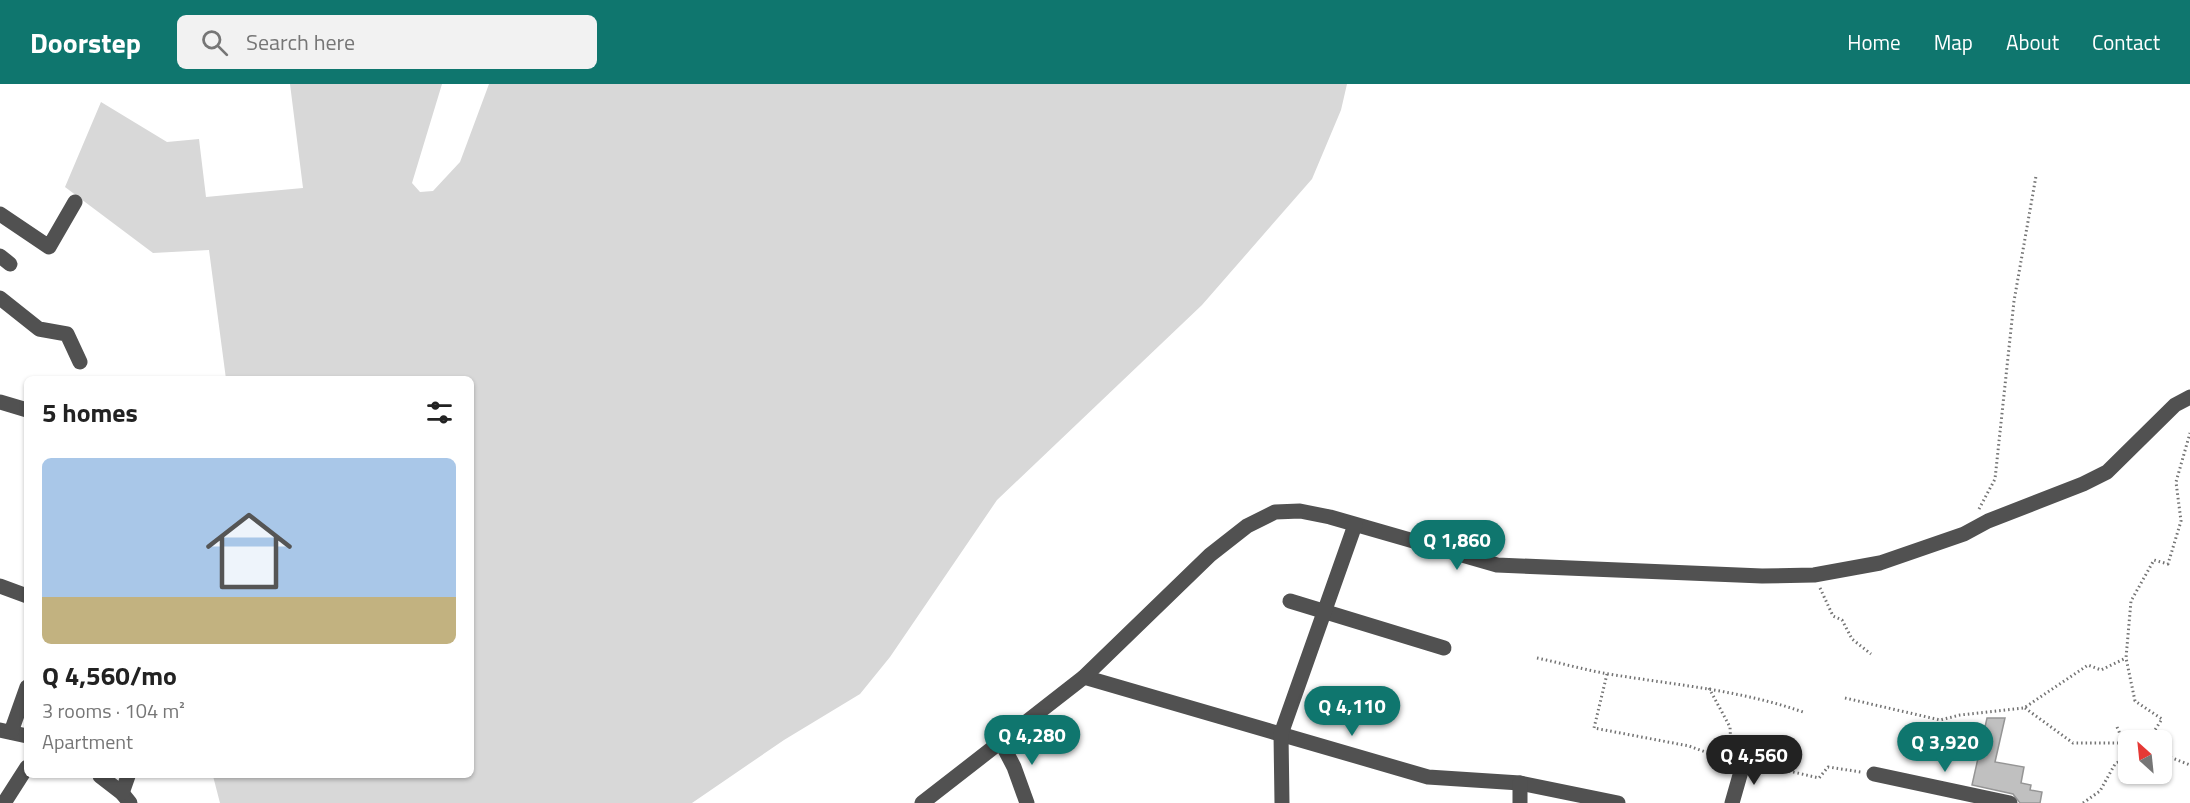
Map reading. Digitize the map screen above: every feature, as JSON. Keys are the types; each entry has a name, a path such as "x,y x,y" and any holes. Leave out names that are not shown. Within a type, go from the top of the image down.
{"street":[{"path":"0,214 49,247 75,202"},
{"path":"0,298 39,329 67,334 80,362"},
{"path":"922,803 1002,744 1084,677 1210,555 1246,526 1275,512 1300,511 1497,565 1762,576 1814,575 1880,563 1964,534 1988,521 2083,484 2107,472 2175,405 2190,397"},
{"path":"0,402 24,409"},
{"path":"1282,803 1281,734 1355,525"},
{"path":"0,586 24,595"},
{"path":"1290,601 1444,648"},
{"path":"1084,677 1428,777 1520,783 1618,803"},
{"path":"24,693 6,731 24,735"},
{"path":"1002,744 1014,767 1027,803"},
{"path":"1732,803 1744,761"},
{"path":"4,803 24,772"},
{"path":"1874,774 2010,803"},
{"path":"102,778 126,798"},
{"path":"126,798 128,778"},
{"path":"1520,783 1520,803"}],"path":[{"path":"1964,534 1995,479 2014,301 2036,176"},
{"path":"2155,730 2162,719 2135,701 2126,658 2131,601 2154,560 2168,564 2181,521 2176,482 2190,433"},
{"path":"1814,575 1833,616 1842,620 1852,639 1871,654"},
{"path":"1537,658 1607,674 1709,688 1771,701 1803,712"},
{"path":"1845,698 1940,720 1960,715 2024,708 2088,665 2101,670 2126,658"},
{"path":"1607,674 1594,728 1689,746 1708,753 1731,748"},
{"path":"1709,688 1730,727 1731,748 1744,761 1820,778 1828,767 1874,774"},
{"path":"2024,708 2073,743 2118,741"},
{"path":"2116,726 2118,730"},
{"path":"2172,758 2190,765"},
{"path":"2083,803 2100,791 2118,762"}],"shaded area":[{"path":"290,84 442,84 412,183 420,192 433,191 460,162 489,84 1347,84 1341,110 1312,179 1202,305 997,500 890,657 860,694 784,740 692,803 220,803 214,778 474,778 474,376 226,376 209,250 153,253 65,187 101,102 167,142 199,139 206,197 303,188"}],"building":[{"path":"1987,718 2005,718 1995,762 2024,767 2021,783 2031,785 2030,790 2042,792 2040,803 2020,803 2013,794 1972,785"}]}
